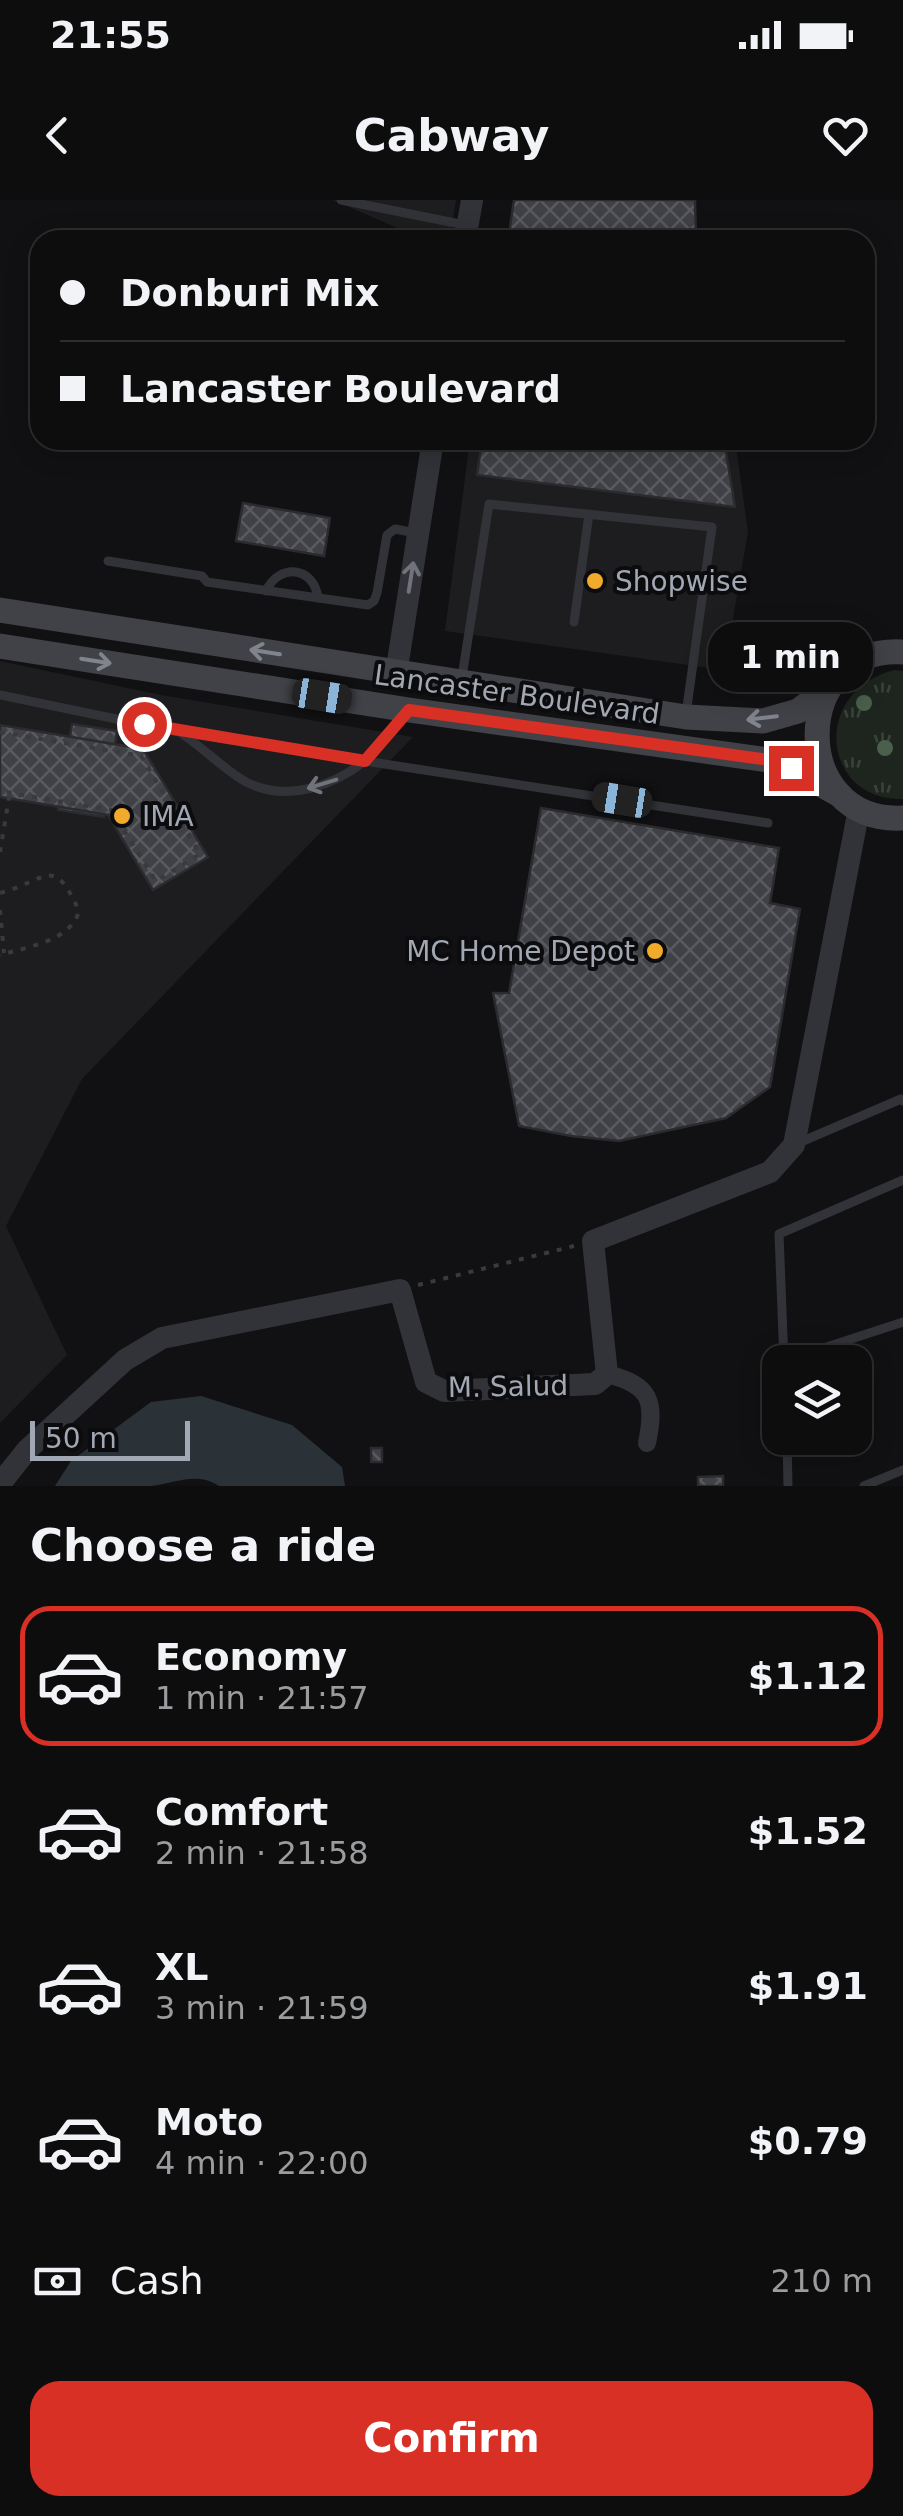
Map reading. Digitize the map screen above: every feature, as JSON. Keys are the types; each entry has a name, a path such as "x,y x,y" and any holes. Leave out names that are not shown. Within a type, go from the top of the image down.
{"main road":[{"name":"Lancaster Boulevard","path":"0,610 686,717 763,721 798,710 868,657 903,652"},
{"name":"Lancaster Boulevard","path":"0,646 409,710 769,760 878,816 903,818"},
{"path":"830,687 815,731 822,766 850,802"}],"street":[{"path":"467,230 472,200"},
{"path":"396,674 431,450"},
{"path":"593,1241 770,1172 794,1145 850,802"},
{"name":"M. Salud","path":"400,1290 426,1382 444,1392 595,1384 607,1374 593,1241"},
{"path":"0,1484 27,1450 111,1373 162,1338 400,1290"},
{"path":"607,1374 635,1382 648,1396 652,1420 647,1443"}],"lane":[{"path":"341,200 455,230"},
{"path":"461,684 488,504 712,527 686,717"},
{"path":"574,622 589,514"},
{"path":"108,561 202,576 207,582 368,605 374,602 387,535 395,529 418,533"},
{"path":"266,591 283,572 300,572 313,582 318,598"},
{"path":"0,695 179,732 768,823"},
{"path":"179,732 249,783 273,791 295,792 344,777 365,761 409,710"},
{"path":"794,1145 901,1098 903,1101"},
{"path":"783,1345 779,1234 903,1180"},
{"path":"835,1345 903,1322"},
{"path":"787,1455 788,1486"},
{"path":"864,1486 903,1470"}],"path":[{"path":"0,732 141,756 200,854 156,881 110,810 0,790"},
{"path":"0,852 10,792"},
{"path":"0,893 43,876 57,876 67,884 79,910 74,924 64,932 2,954 0,910"},
{"path":"400,1290 593,1241"}],"shaded area":[{"path":"333,200 456,200 452,230 402,230"},
{"name":"Shopwise","path":"469,450 736,450 748,532 724,670 445,631"},
{"path":"0,661 161,695 413,737 82,1079 6,1226 67,1355 0,1423"},
{"path":"201,1396 292,1425 342,1467 345,1486 219,1486 193,1479 151,1486 55,1486 71,1461 151,1402"}],"green space":[{"path":"894,670 903,671 903,799 876,795 856,783 843,765 837,744 838,721 848,700 867,682"}],"building":[{"path":"514,200 695,200 696,230 510,230"},
{"path":"481,450 726,450 735,507 477,475"},
{"path":"243,503 330,518 324,556 236,541"},
{"path":"72,724 117,731 104,817 58,810"},
{"path":"0,725 143,749 208,857 153,890 108,815 0,797"},
{"name":"MC Home Depot","path":"541,808 779,848 770,903 800,909 770,1087 726,1118 619,1141 519,1126 493,993 509,993"},
{"path":"371,1448 382,1448 382,1462 371,1462"},
{"path":"723,1476 723,1486 698,1486 698,1477"}],"place":[{"name":"Shopwise","path":"595,581"},
{"name":"IMA","path":"122,816"},
{"name":"MC Home Depot","path":"655,951"}],"route":[{"path":"144,724 365,761 409,710 769,760 791,768"}]}
